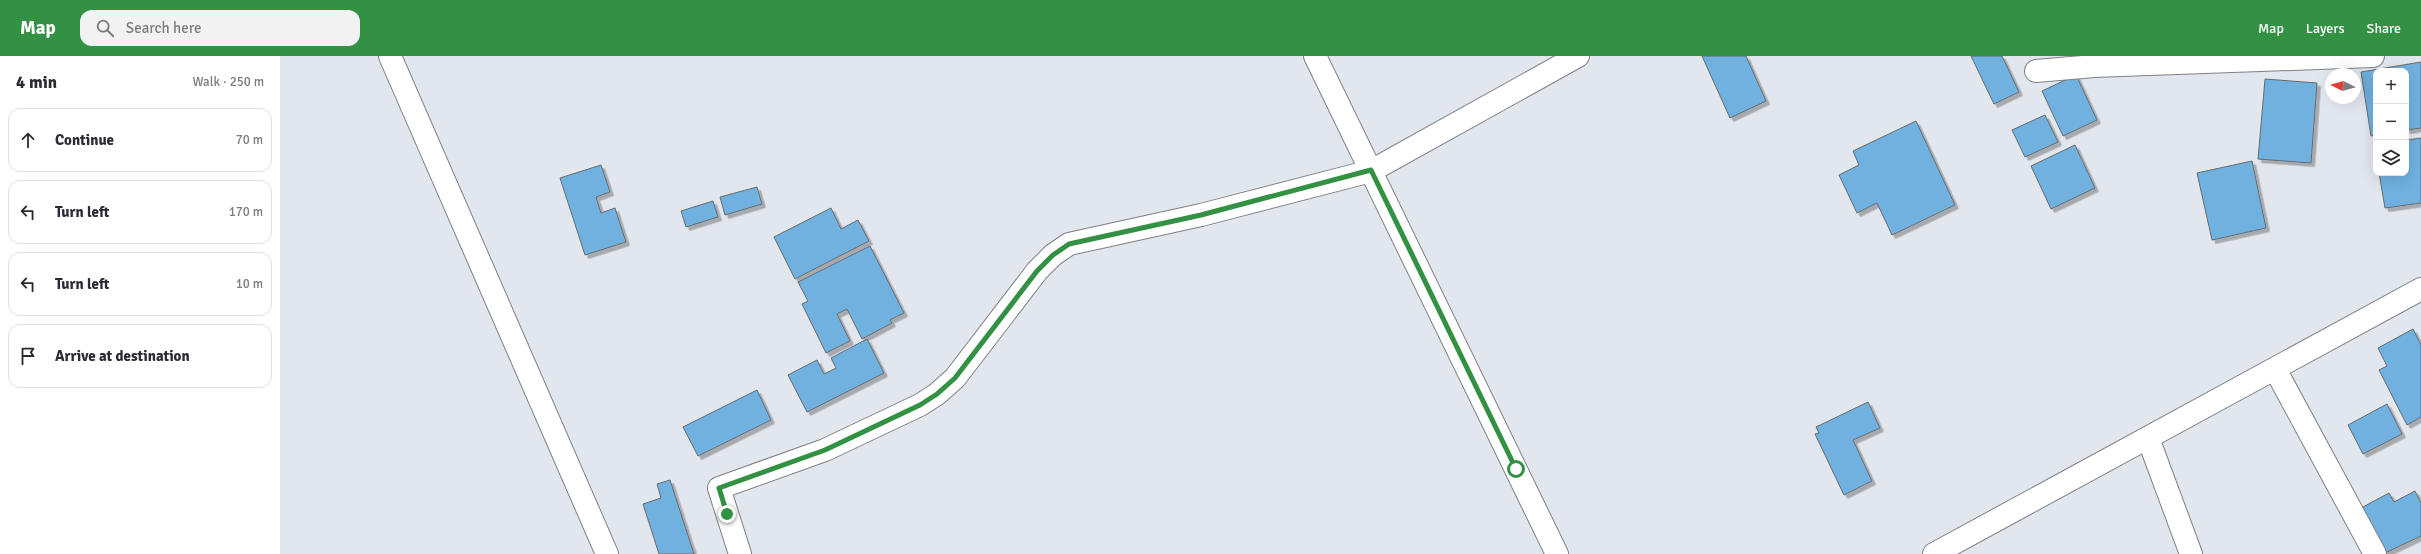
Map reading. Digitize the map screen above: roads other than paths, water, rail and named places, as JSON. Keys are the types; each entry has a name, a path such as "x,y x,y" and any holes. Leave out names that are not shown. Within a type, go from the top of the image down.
{"street":[{"path":"390,56 607,554"},
{"path":"1315,56 1557,554"},
{"path":"740,554 719,488 825,450 920,405 937,394 955,378 1037,271 1053,255 1069,244 1201,215 1371,170 1578,56"},
{"path":"2036,71 2114,60 2373,56"},
{"path":"1934,554 2421,289"},
{"path":"2275,369 2375,554"},
{"path":"2148,438 2191,554"}]}
